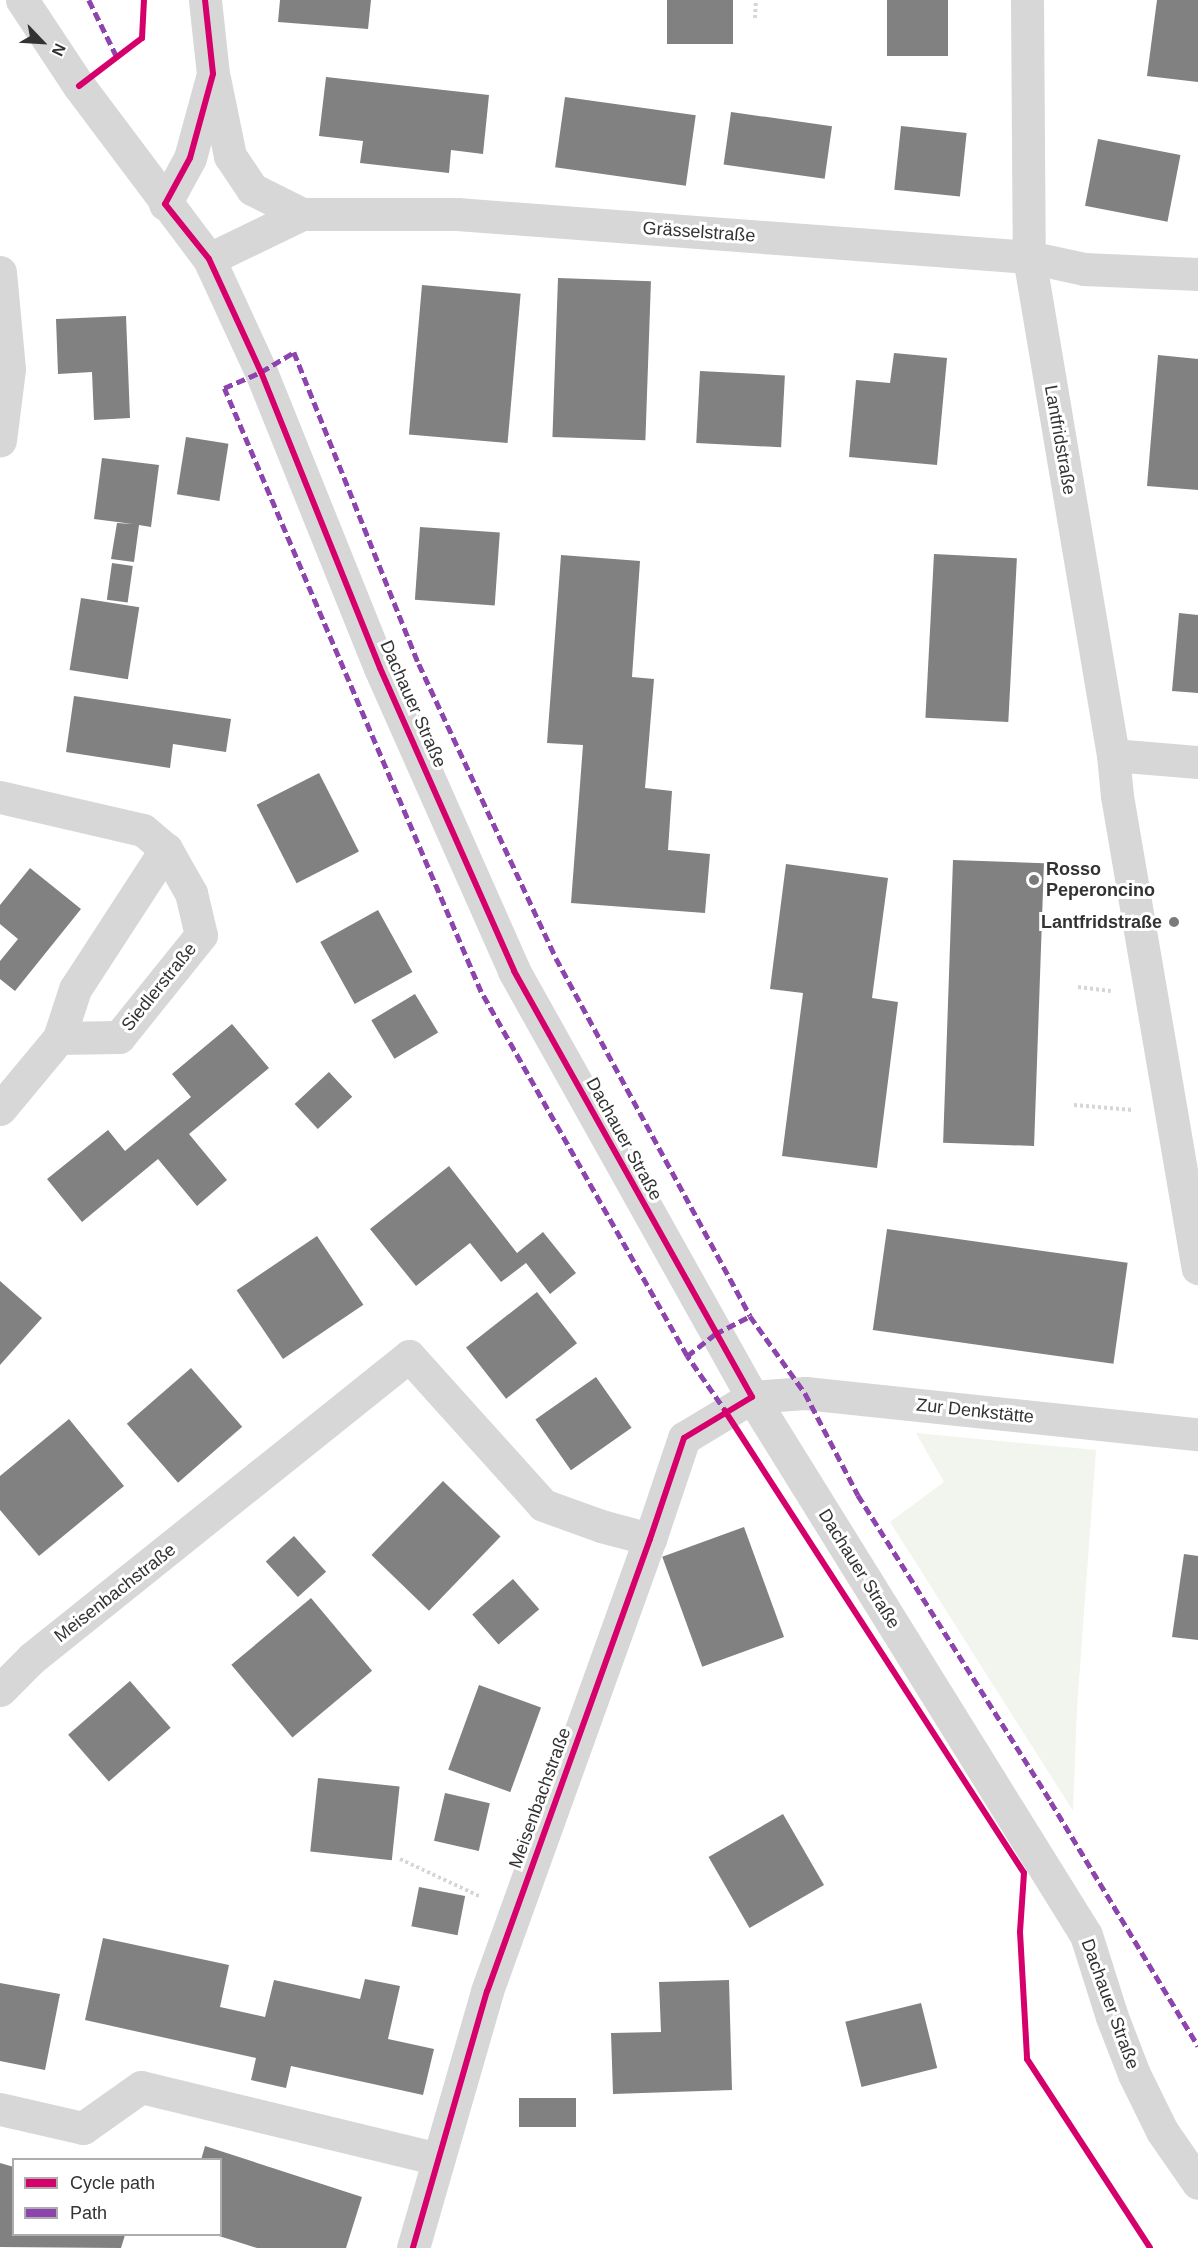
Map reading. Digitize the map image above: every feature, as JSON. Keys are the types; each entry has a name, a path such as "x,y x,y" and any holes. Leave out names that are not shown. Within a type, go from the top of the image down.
{"street":[{"name":"Dachauer Straße","path":"22,0 79,86 165,204 209,259 261,372 380,668 514,971 752,1397 1086,1935 1112,2017 1134,2074 1162,2131 1198,2183"},
{"path":"205,0 213,74 230,156 252,189 302,214"},
{"name":"Lantfridstraße","path":"1027,0 1029,257 1113,755 1117,796 1198,1268"},
{"path":"165,204 190,158 213,74"},
{"name":"Grässelstraße","path":"209,259 302,214 457,214 1029,257 1084,269 1198,274"},
{"path":"0,272 9,369 0,440"},
{"path":"1113,755 1198,762"},
{"name":"Siedlerstraße","path":"0,797 143,831 166,849 192,893 201,935 119,1037 59,1038"},
{"path":"0,1109 59,1038 75,989 166,849"},
{"name":"Meisenbachstraße","path":"0,1690 32,1658 409,1356 543,1505 601,1526 650,1539"},
{"name":"Zur Denkstätte","path":"752,1397 806,1393 1198,1434"},
{"name":"Meisenbachstraße","path":"413,2248 487,1991 650,1539 684,1438 752,1397"},
{"path":"0,2109 83,2128 141,2087 438,2159"}],"path":[{"path":"755,18 756,0"},
{"path":"1074,1105 1172,1113"},
{"path":"400,1859 514,1913"}],"shaded area":[{"path":"916,1433 1096,1450 1077,1707 1073,1811 890,1522 944,1482"}],"building":[{"path":"280,0 371,0 368,29 278,22"},
{"path":"667,0 733,0 733,44 667,44"},
{"path":"887,0 948,0 948,56 887,56"},
{"path":"1157,0 1198,0 1198,82 1147,76"},
{"path":"326,77 489,95 483,154 451,150 449,173 360,163 363,141 319,136"},
{"path":"565,97 696,115 686,186 555,167"},
{"path":"731,112 832,126 825,179 724,164"},
{"path":"901,126 967,133 960,197 894,190"},
{"path":"1098,139 1180,155 1167,222 1085,206"},
{"path":"558,278 651,281 645,440 552,437"},
{"path":"422,285 521,294 508,443 409,434"},
{"path":"126,316 130,418 94,420 92,372 58,374 56,319"},
{"path":"894,353 947,358 937,465 849,457 856,380 890,383"},
{"path":"1158,355 1198,359 1198,490 1147,486"},
{"path":"700,371 785,375 781,447 696,443"},
{"path":"186,437 228,444 219,501 177,494"},
{"path":"102,458 159,465 151,527 139,525 134,562 111,559 117,523 133,524 94,519"},
{"path":"420,527 500,533 495,605 415,600"},
{"path":"934,554 1017,558 1008,722 925,718"},
{"path":"561,555 640,561 632,677 654,679 645,788 672,791 668,850 710,854 705,913 571,903 583,745 547,743"},
{"path":"112,563 133,566 128,603 107,600"},
{"path":"81,598 139,607 128,679 70,670"},
{"path":"1179,613 1198,615 1198,693 1172,691"},
{"path":"74,696 231,719 226,752 173,744 170,768 66,752"},
{"path":"319,773 359,851 297,883 257,805"},
{"path":"953,860 1044,863 1034,1146 943,1143"},
{"path":"786,864 888,878 872,998 898,1002 877,1168 782,1156 803,993 770,989"},
{"path":"30,868 81,909 15,991 0,979 0,961 18,939 0,924 0,905"},
{"path":"378,910 412,972 355,1004 320,942"},
{"path":"415,994 438,1033 394,1059 371,1020"},
{"path":"232,1024 269,1068 189,1134 227,1180 197,1206 158,1159 82,1222 47,1179 108,1130 125,1151 191,1097 172,1074"},
{"path":"329,1072 352,1097 318,1129 295,1104"},
{"path":"449,1166 517,1253 543,1232 576,1273 550,1294 526,1263 501,1282 470,1243 416,1286 370,1229"},
{"path":"887,1229 1128,1263 1113,1364 873,1330"},
{"path":"317,1236 363,1305 283,1359 237,1290"},
{"path":"0,1281 42,1318 0,1365"},
{"path":"537,1292 577,1343 506,1399 466,1347"},
{"path":"191,1368 242,1427 178,1483 127,1424"},
{"path":"596,1377 632,1428 571,1470 535,1419"},
{"path":"69,1419 124,1486 39,1556 0,1510 0,1476"},
{"path":"443,1481 501,1537 429,1611 371,1555"},
{"path":"744,1527 784,1637 702,1667 662,1557"},
{"path":"294,1536 326,1572 298,1597 266,1561"},
{"path":"1184,1554 1198,1556 1198,1640 1172,1637"},
{"path":"513,1579 539,1609 498,1645 472,1614"},
{"path":"311,1598 372,1671 292,1738 231,1665"},
{"path":"130,1681 171,1728 109,1782 68,1735"},
{"path":"479,1685 541,1708 510,1792 448,1770"},
{"path":"318,1778 400,1787 392,1860 310,1852"},
{"path":"445,1793 490,1803 479,1851 434,1841"},
{"path":"783,1814 824,1885 750,1928 709,1857"},
{"path":"419,1887 465,1896 458,1935 411,1926"},
{"path":"103,1938 229,1965 220,2007 265,2017 274,1980 360,1999 365,1979 400,1986 388,2039 434,2049 423,2095 291,2066 286,2088 251,2080 256,2058 85,2020"},
{"path":"729,1980 732,2090 613,2094 611,2033 661,2032 659,1982"},
{"path":"0,1983 60,1994 45,2070 0,2061"},
{"path":"921,2003 937,2068 862,2087 845,2022"},
{"path":"519,2098 576,2098 576,2127 519,2127"},
{"path":"205,2146 362,2197 346,2248 257,2248 219,2236 222,2236 222,2158 202,2158"},
{"path":"0,2163 12,2166 12,2236 125,2236 121,2248 0,2247"}],"marked path":[{"path":"89,0 117,57"},
{"path":"728,1415 687,1356 481,992 224,388 261,372 294,352 419,664 556,958 750,1316 805,1393 858,1495 1051,1802 1198,2046"},
{"path":"687,1356 715,1334 750,1316"}],"cycle path":[{"path":"79,86 142,38 144,0"},
{"path":"205,0 213,74 190,158 165,204 209,259 261,372 380,668 514,971 752,1397 684,1438 650,1539 487,1991 413,2248"},
{"path":"725,1411 1024,1873 1020,1932 1027,2059 1150,2248"}],"place":[{"name":"Rosso Peperoncino","path":"1034,880"},
{"name":"Lantfridstraße","path":"1174,922"}]}
